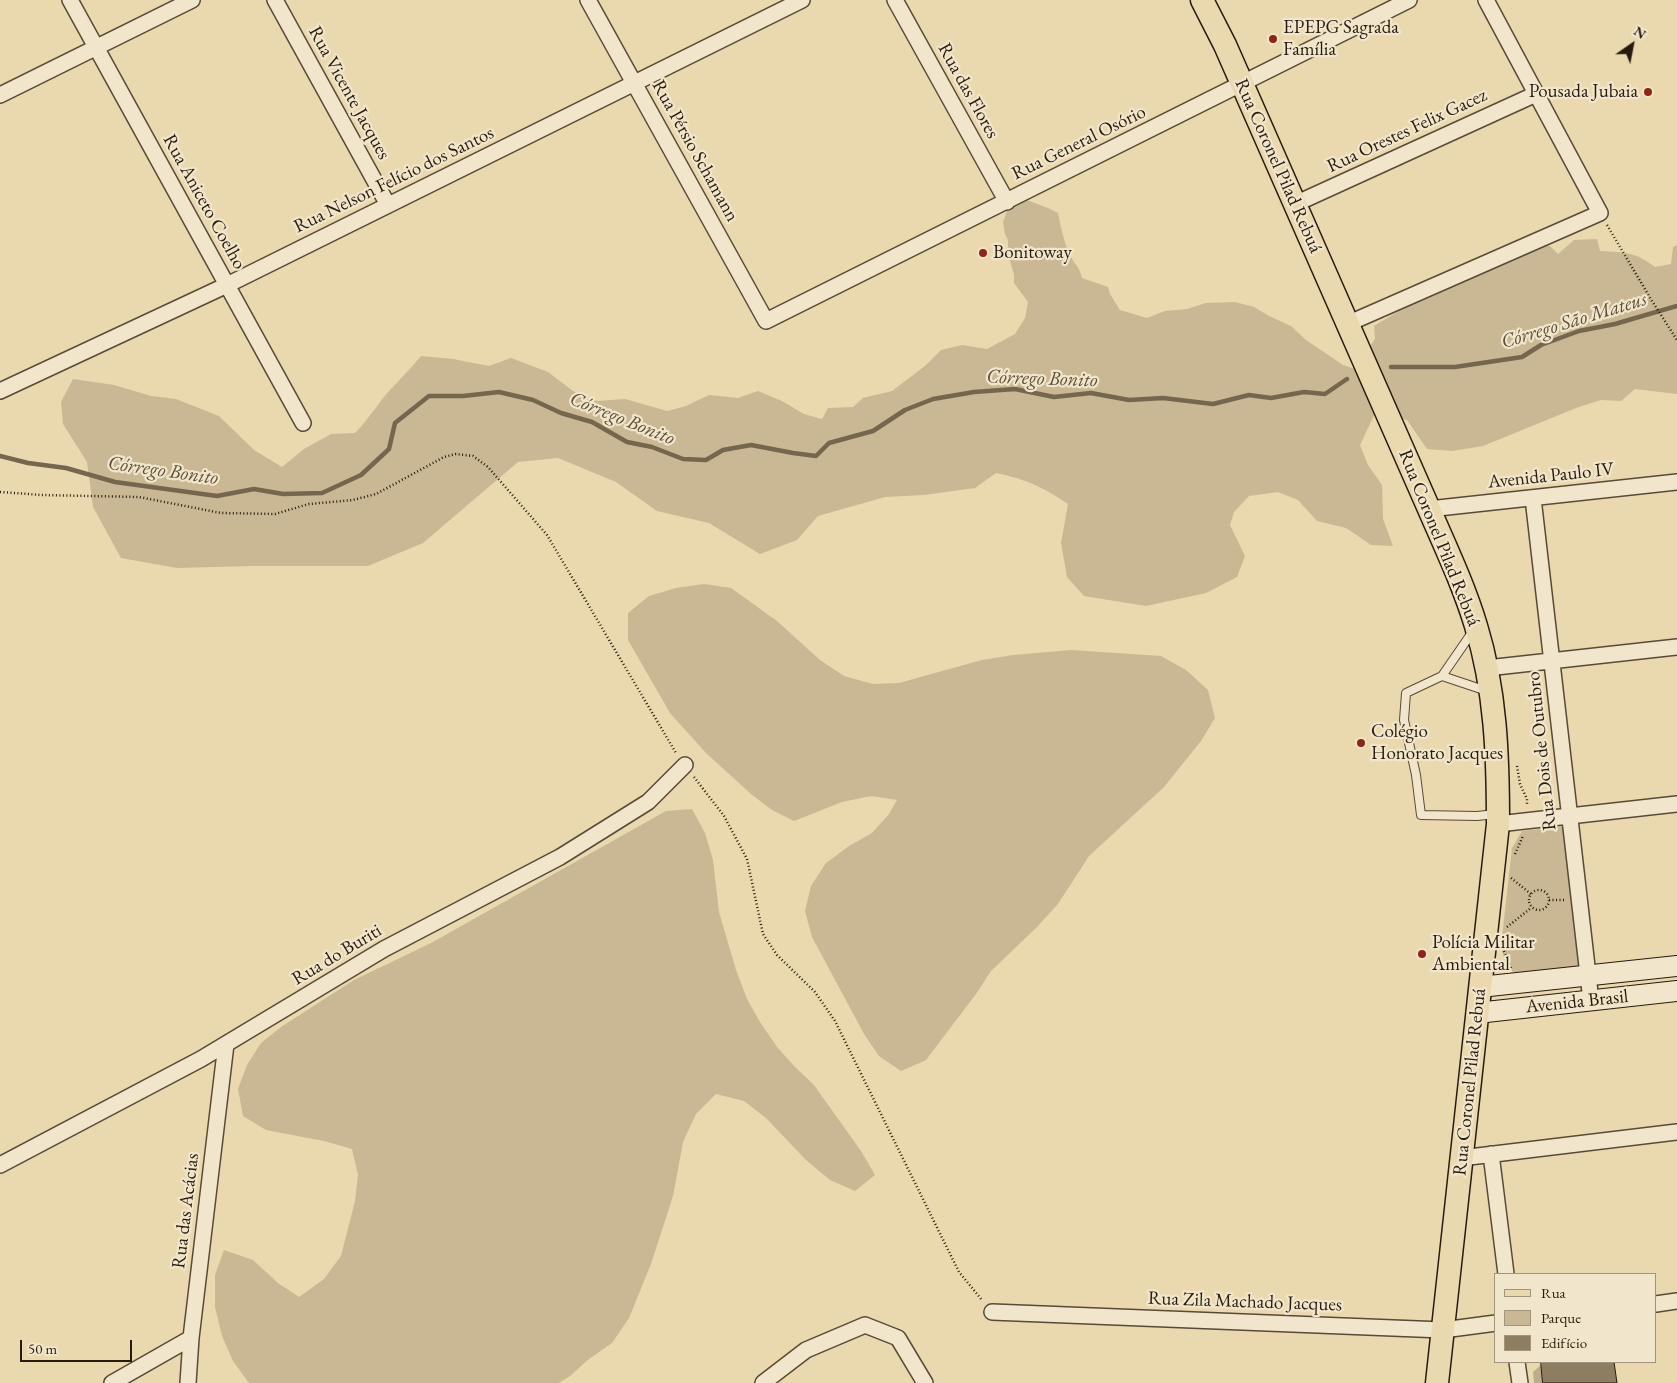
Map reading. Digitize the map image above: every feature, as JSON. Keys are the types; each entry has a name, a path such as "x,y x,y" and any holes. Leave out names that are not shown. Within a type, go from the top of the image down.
{"main road":[{"name":"Rua Coronel Pilad Rebuá","path":"1202,0 1225,45 1430,509 1476,626 1487,668 1497,747 1498,819 1437,1383"}],"street":[{"name":"Rua Aniceto Coelho","path":"70,0 304,423"},
{"path":"0,95 192,0"},
{"name":"Rua Vicente Jacques","path":"275,0 388,205"},
{"name":"Rua Pérsio Schamann","path":"588,0 766,321"},
{"name":"Rua Nelson Felício dos Santos","path":"0,390 228,285 802,0"},
{"name":"Rua das Flores","path":"895,0 1007,202"},
{"name":"Rua General Osório","path":"766,321 1409,0"},
{"path":"1347,324 1600,213 1486,0"},
{"name":"Rua Orestes Felix Gacez","path":"1295,204 1536,94"},
{"name":"Avenida Paulo IV","path":"1430,509 1677,482"},
{"name":"Rua Dois de Outubro","path":"1533,498 1590,1001"},
{"path":"1487,668 1677,647"},
{"name":"Rua do Buriti","path":"0,1165 201,1059 384,949 560,857 648,802 684,765"},
{"path":"1498,819 1569,816 1677,804"},
{"name":"Avenida Brasil","path":"1480,987 1677,966"},
{"name":"Avenida Brasil","path":"1477,1013 1677,991"},
{"name":"Rua das Acácias","path":"188,1383 191,1338 226,1044"},
{"path":"1461,1158 1677,1132"},
{"path":"1491,1154 1506,1273"},
{"path":"1657,1304 1677,1302"},
{"name":"Rua Zila Machado Jacques","path":"992,1312 1443,1330 1494,1324"},
{"path":"763,1383 806,1350 865,1326 898,1338 925,1383"},
{"path":"112,1383 191,1338"},
{"path":"1517,1363 1520,1383"}],"lane":[{"path":"1476,626 1442,676 1406,693 1404,720 1416,775 1421,815 1477,816 1498,819"},
{"path":"1442,676 1490,692"}],"path":[{"path":"1600,213 1677,340"},
{"path":"0,492 41,496 139,497 221,513 275,514 309,504 353,500 376,494 444,457 456,454 473,456 488,467 547,535 677,754 724,816 747,859 763,934 776,955 815,992 835,1021 959,1272 992,1312"},
{"path":"1511,878 1531,894"},
{"path":"1541,890 1547,894 1548,905 1542,910 1532,907 1529,901 1531,894 1541,890"},
{"path":"1549,900 1570,900"},
{"path":"1507,927 1532,907"},
{"path":"1504,951 1512,969"}],"green space":[{"path":"1024,199 1058,213 1066,246 1082,278 1108,287 1120,310 1147,318 1165,311 1187,309 1206,303 1235,302 1254,307 1291,326 1306,340 1343,365 1364,372 1378,407 1360,445 1368,465 1382,485 1383,519 1393,546 1371,545 1346,528 1317,521 1298,500 1278,492 1249,496 1234,512 1230,525 1245,556 1237,577 1206,593 1146,606 1084,596 1067,577 1061,543 1068,504 1034,484 996,473 975,488 924,495 885,497 818,516 797,540 760,554 709,523 657,511 616,482 558,458 518,462 423,543 368,566 177,568 121,558 93,507 87,462 63,424 61,402 73,379 114,385 151,396 176,399 219,416 254,450 282,467 304,449 331,434 355,433 386,394 421,356 453,359 489,366 511,358 548,372 573,391 597,401 625,399 667,411 686,406 709,395 738,398 758,391 782,401 804,414 822,419 828,408 853,407 863,398 892,391 925,366 941,350 962,345 987,349 1015,334 1025,318 1028,302 1014,283 1014,275 1008,253 1008,240 1003,222 1007,211"},
{"path":"1597,239 1600,251 1635,255 1655,267 1671,264 1673,247 1677,245 1677,394 1635,389 1621,401 1601,400 1576,408 1483,446 1452,451 1427,449 1407,420 1392,417 1366,353 1375,339 1374,326 1407,306 1427,298 1439,287 1535,245 1550,246 1558,254 1574,240"},
{"path":"704,584 731,588 777,621 820,660 844,676 873,684 899,683 982,660 1013,655 1071,650 1161,656 1186,670 1208,690 1215,718 1201,741 1164,787 1089,856 1058,904 991,971 926,1060 901,1071 879,1056 864,1034 812,937 805,911 811,886 826,863 849,846 872,833 889,814 897,800 871,796 842,802 794,821 772,810 751,794 706,753 670,713 628,640 628,613 649,596 676,588"},
{"path":"692,809 705,833 713,860 719,912 736,970 747,999 777,1047 814,1085 861,1151 875,1175 855,1191 830,1180 806,1160 766,1118 744,1101 716,1094 696,1114 683,1142 673,1196 651,1264 629,1318 612,1343 559,1383 249,1383 233,1361 222,1336 215,1307 215,1275 224,1250 253,1260 278,1283 299,1297 324,1279 341,1256 355,1201 358,1175 352,1149 324,1141 266,1130 243,1116 238,1089 247,1065 261,1043 281,1027 354,980 431,943 666,811"},
{"path":"1565,826 1580,969 1518,975 1509,969 1505,963 1501,946 1512,848 1522,831"}],"building":[{"path":"1541,1363 1614,1363 1617,1383 1543,1383"}],"waterway":[{"name":"Córrego São Mateus","path":"1391,367 1455,367 1522,357 1541,345 1579,331 1615,324 1677,306"},
{"name":"Córrego Bonito","path":"0,456 28,463 66,468 115,482 217,496 254,489 283,494 322,493 361,475 389,449 395,423 429,396 463,396 499,392 533,400 561,413 592,422 627,442 652,447 683,459 706,460 723,450 751,445 816,456 829,443 873,431 905,410 933,399 974,392 1015,389 1054,397 1091,393 1129,400 1163,398 1213,404 1249,395 1271,398 1304,392 1325,394 1347,379"}],"place":[{"name":"EPEPG Sagrada Família","path":"1273,39"},
{"name":"Pousada Jubaia","path":"1648,92"},
{"name":"Bonitoway","path":"983,253"},
{"name":"Colégio Honorato Jacques","path":"1361,743"},
{"name":"Polícia Militar Ambiental","path":"1422,954"}]}
